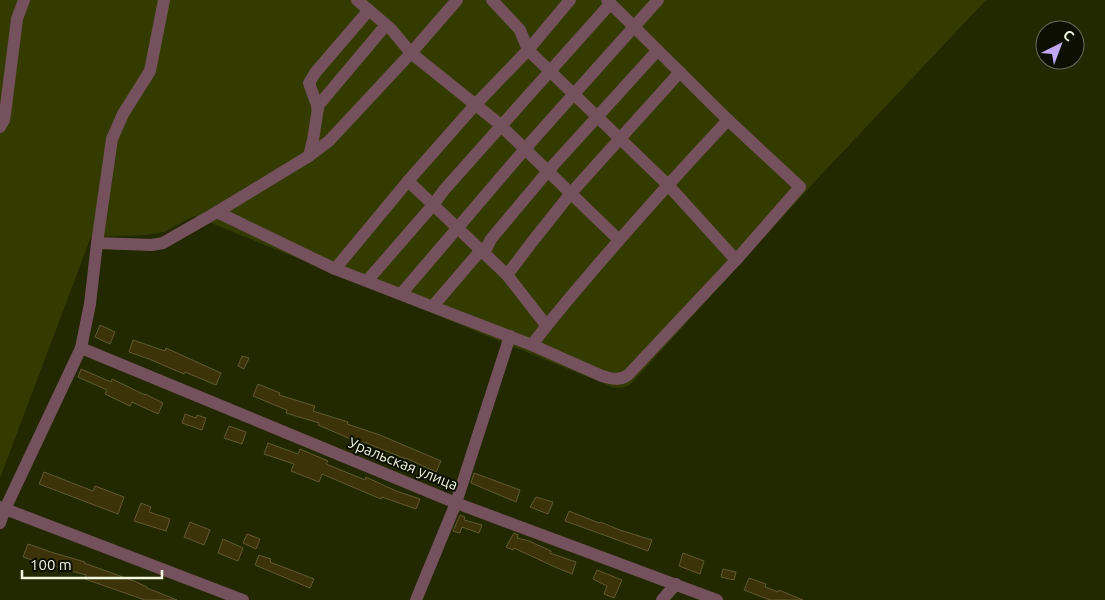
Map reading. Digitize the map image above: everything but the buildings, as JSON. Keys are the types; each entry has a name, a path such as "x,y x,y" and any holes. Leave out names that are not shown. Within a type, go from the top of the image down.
{"street":[{"path":"0,128 4,120 18,19 24,0"},
{"path":"0,523 3,508 81,348 90,304 112,139 123,114 150,71 164,0"},
{"path":"357,0 386,25 411,53 501,126 619,240"},
{"path":"97,243 152,245 163,242 217,212 309,156 329,141 458,0"},
{"path":"492,0 520,30 528,50 668,185 736,260"},
{"path":"335,269 408,181 475,105 528,50 570,0"},
{"path":"401,294 658,0"},
{"path":"217,212 335,269 510,336 602,376 618,380 628,375 736,260 800,187 728,120 608,2 550,71 444,190 368,281"},
{"path":"309,156 317,107 309,83 369,10"},
{"path":"317,107 386,25"},
{"path":"432,306 481,250 486,250 491,239 548,171 657,50"},
{"path":"507,275 571,193 680,72"},
{"path":"532,345 546,325 619,240 728,120"},
{"path":"408,181 507,275 546,325"},
{"path":"416,600 456,503 510,336"},
{"name":"Уральская улица","path":"81,348 456,503 717,600"},
{"path":"3,508 243,600"},
{"path":"662,600 676,584"}],"green space":[{"path":"0,0 986,0 820,176 630,385 622,388 612,387 194,216 164,232 146,235 91,237 0,478"}]}
